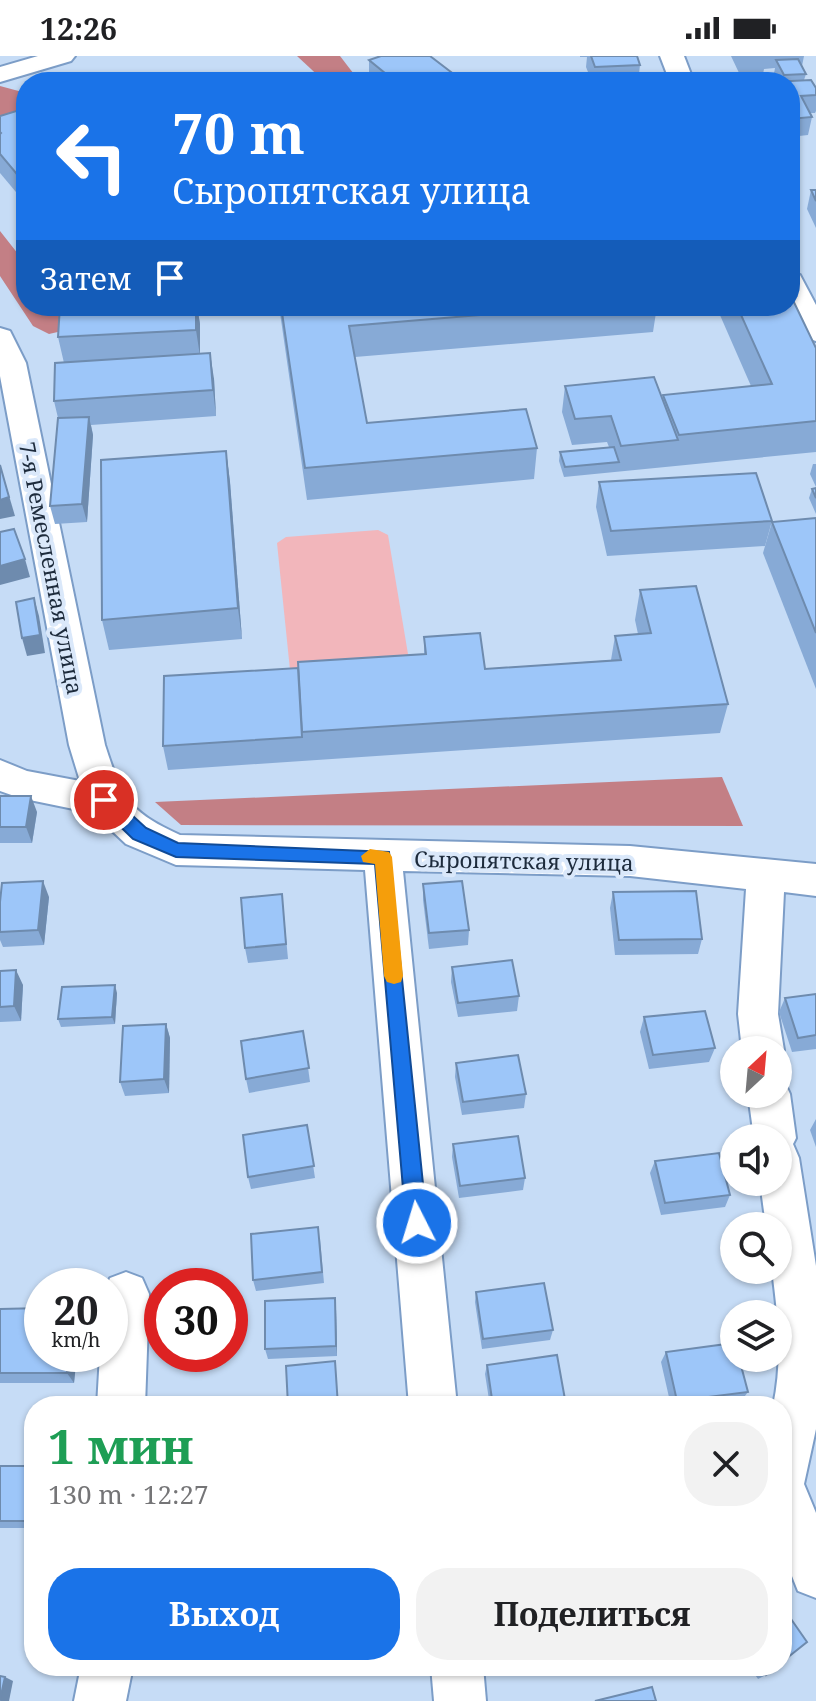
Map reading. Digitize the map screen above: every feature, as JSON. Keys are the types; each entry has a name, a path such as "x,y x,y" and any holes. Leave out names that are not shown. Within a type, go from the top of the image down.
{"street":[{"path":"0,75 54,57"},
{"path":"800,299 816,332"},
{"name":"7-я Ремесленная улица","path":"4,355 87,745 104,800"},
{"path":"0,774 20,784 104,800"},
{"name":"Сыропятская улица","path":"104,800 139,833 176,850 630,861 816,880"},
{"path":"383,857 432,1396"},
{"path":"761,1036 758,1014 766,876"},
{"path":"783,1196 798,1297 801,1386 792,1430"},
{"path":"121,1396 123,1372"},
{"path":"792,1515 816,1573"},
{"path":"100,1701 105,1676"},
{"path":"458,1676 460,1701"}],"shaded area":[{"path":"297,56 340,56 352,72 314,72"},
{"path":"0,86 16,90 16,125 0,131"},
{"path":"0,231 16,251 16,300 0,276"},
{"path":"26,316 133,316 49,334 33,326"},
{"path":"378,530 388,535 409,660 290,670 277,543 286,537"},
{"path":"722,777 743,826 181,825 155,802"}],"building":[{"path":"381,56 430,56 451,72 384,72 369,60"},
{"path":"591,56 637,56 640,65 595,67"},
{"path":"798,59 806,74 782,72 776,60"},
{"path":"811,80 816,88 816,95 801,96 812,117 800,118 800,81"},
{"path":"16,111 16,173 0,154 0,116"},
{"path":"800,315 816,348 816,421 679,435 663,395 772,384 741,316"},
{"path":"59,316 196,316 196,330 58,337"},
{"path":"282,316 469,316 349,326 367,423 526,409 537,448 305,468"},
{"path":"210,353 213,390 54,401 55,363"},
{"path":"654,377 678,440 621,446 611,416 575,419 565,386"},
{"path":"89,417 82,504 50,506 58,418"},
{"path":"614,447 619,462 565,467 560,452"},
{"path":"226,451 238,608 102,620 101,460"},
{"path":"0,465 9,497 0,500"},
{"path":"756,473 772,521 611,531 599,482"},
{"path":"816,518 816,633 772,522"},
{"path":"14,529 25,559 0,566 0,532"},
{"path":"696,586 728,704 302,732 298,662 426,654 424,637 480,633 485,669 621,660 615,636 651,633 640,590"},
{"path":"34,598 40,635 22,638 16,602"},
{"path":"298,668 302,737 163,746 164,676"},
{"path":"0,796 31,796 26,827 0,827"},
{"path":"43,881 38,930 0,932 2,883"},
{"path":"462,881 469,930 429,933 423,884"},
{"path":"696,891 702,939 619,940 613,892"},
{"path":"282,894 286,944 245,948 241,898"},
{"path":"512,960 519,996 458,1003 452,967"},
{"path":"16,970 14,1006 0,1007 0,971"},
{"path":"115,985 112,1017 58,1019 62,987"},
{"path":"816,994 816,1035 798,1038 785,998"},
{"path":"705,1011 715,1048 653,1055 644,1017"},
{"path":"166,1024 164,1079 120,1082 123,1026"},
{"path":"303,1031 309,1068 246,1079 241,1041"},
{"path":"518,1055 526,1094 463,1102 456,1063"},
{"path":"307,1125 314,1166 248,1177 243,1135"},
{"path":"518,1136 525,1178 460,1186 453,1144"},
{"path":"719,1153 722,1196 665,1203 655,1161"},
{"path":"318,1227 322,1272 253,1280 251,1234"},
{"path":"544,1283 553,1330 483,1339 476,1292"},
{"path":"335,1298 336,1346 265,1349 265,1301"},
{"path":"24,1308 24,1372 67,1373 0,1373 0,1309"},
{"path":"720,1345 720,1372 743,1372 748,1392 716,1396 676,1396 666,1352"},
{"path":"557,1355 564,1396 492,1396 487,1365"},
{"path":"335,1361 337,1396 288,1396 286,1366"},
{"path":"0,1466 24,1466 24,1521 0,1521"},
{"path":"792,1620 807,1642 792,1654"},
{"path":"0,1676 5,1677 0,1700"},
{"path":"652,1687 656,1701 595,1701"}],"slow traffic":[{"path":"370,856 383,857 394,976"}],"route":[{"path":"104,800 139,833 176,850 383,857 417,1223"}]}
